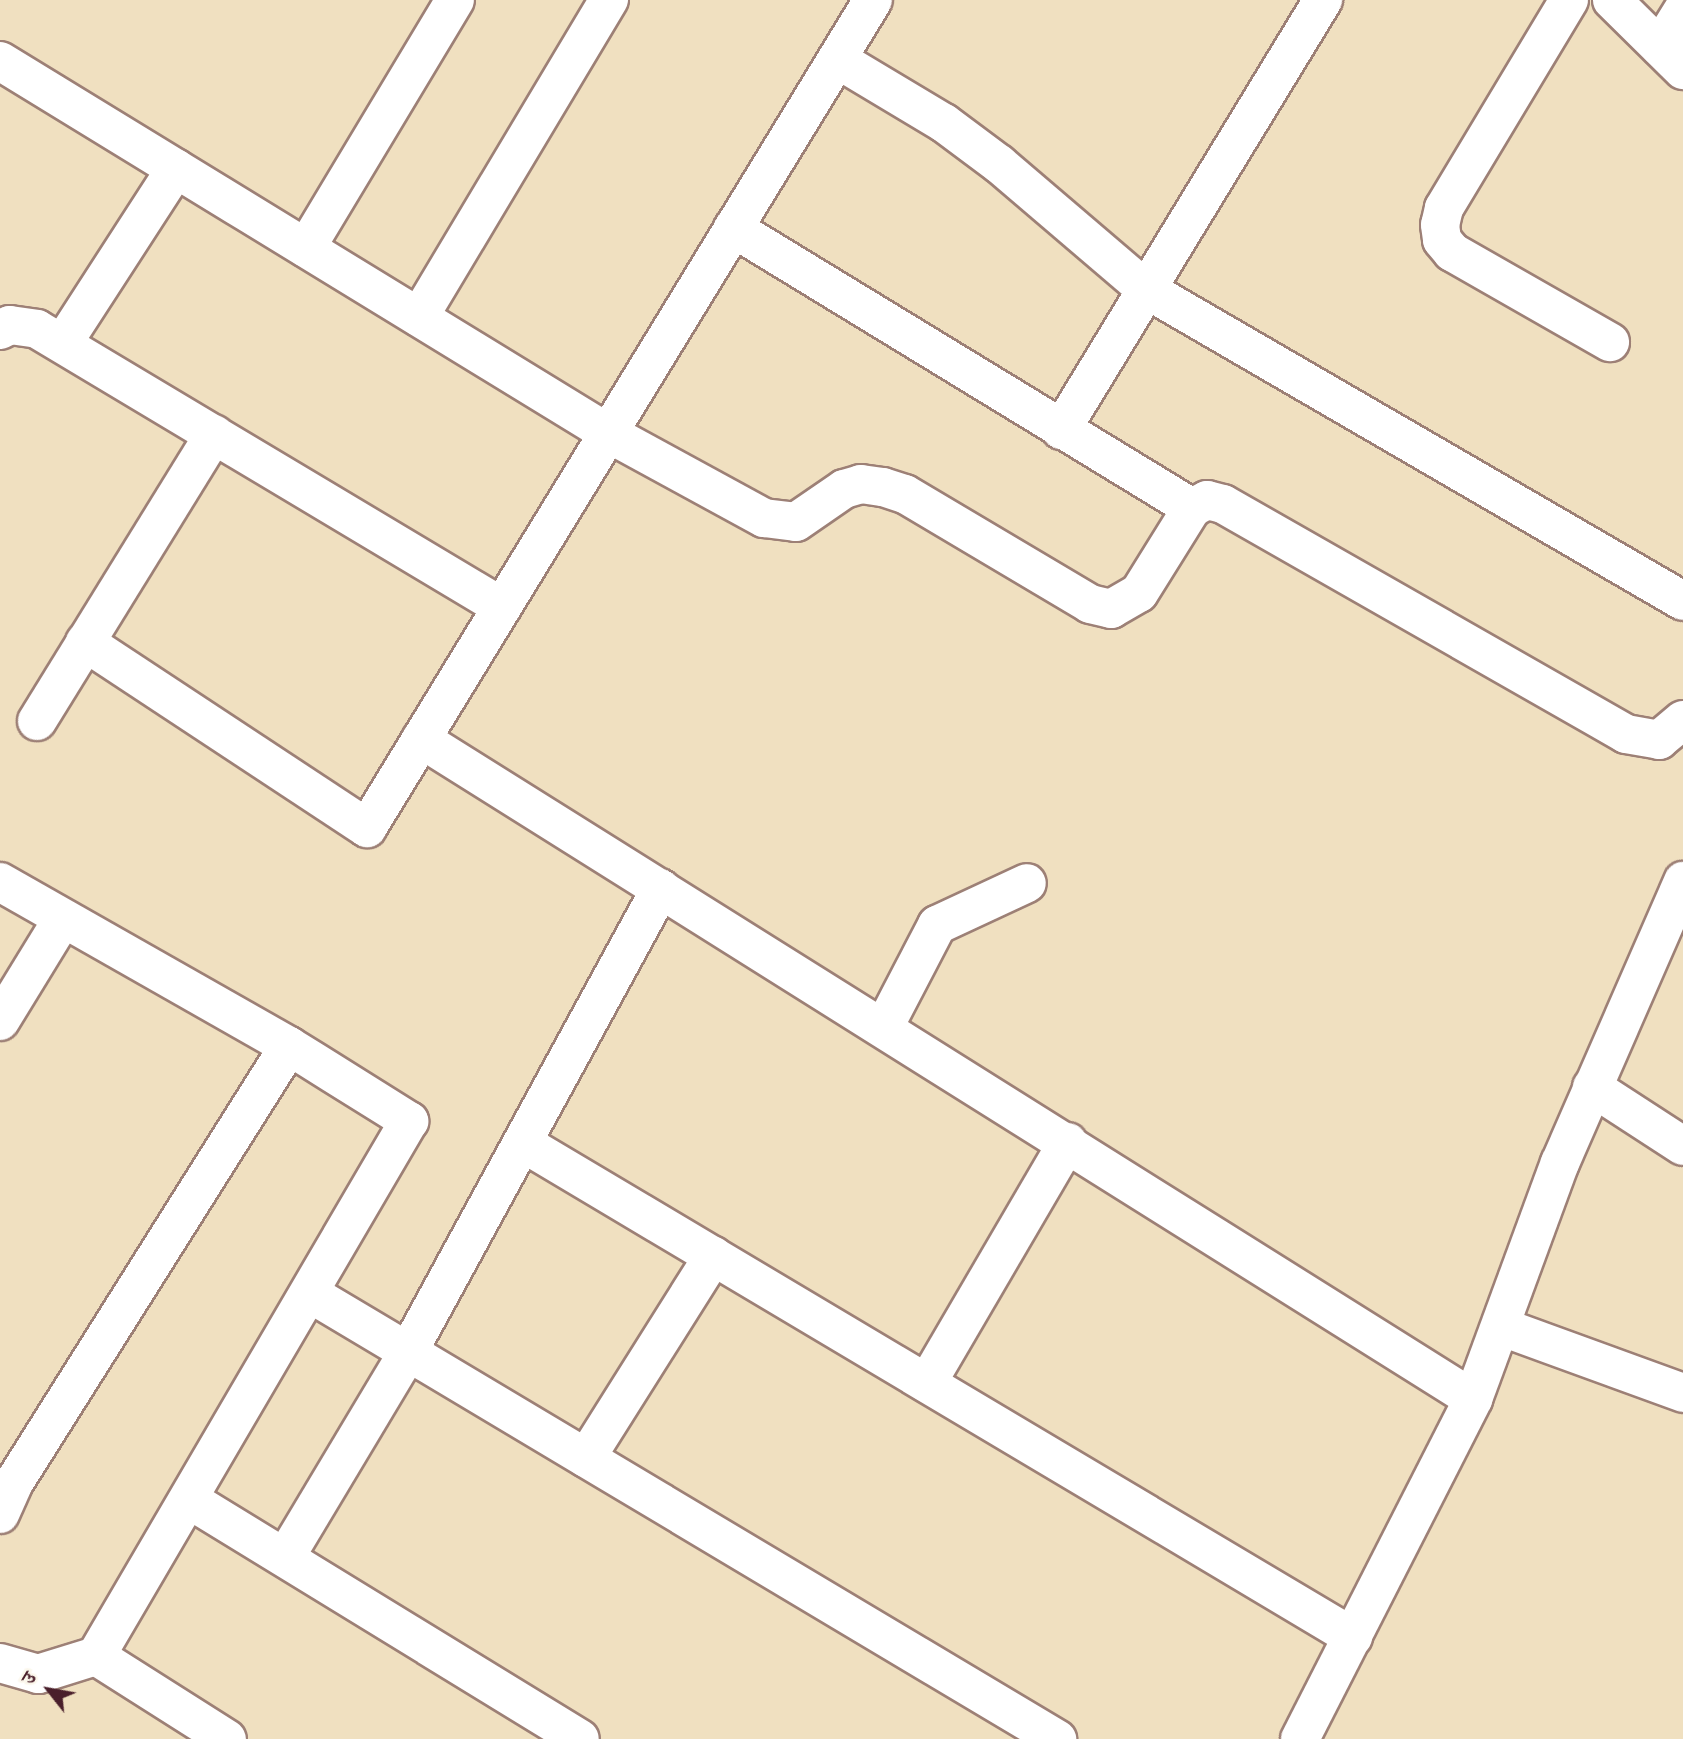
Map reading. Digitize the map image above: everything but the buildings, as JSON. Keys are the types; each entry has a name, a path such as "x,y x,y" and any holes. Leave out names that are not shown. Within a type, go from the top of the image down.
{"street":[{"path":"306,248 455,0"},
{"path":"419,317 609,0"},
{"path":"85,642 367,828 873,0"},
{"path":"1061,430 1144,288 1323,0"},
{"path":"1569,0 1444,208 1440,225 1442,240 1452,252 1609,342"},
{"path":"1612,0 1672,59"},
{"path":"1672,59 1683,10"},
{"path":"837,60 944,123 999,164 1144,288 1683,601"},
{"path":"0,61 608,433 776,523 796,522 845,489 861,484 905,494 1090,604 1111,609 1139,593 1192,508 1207,500 1223,504 1626,734 1658,740 1683,720"},
{"path":"62,343 176,168"},
{"path":"733,228 1192,508"},
{"path":"0,330 23,326 62,343 502,607"},
{"path":"37,721 214,434"},
{"path":"421,739 1068,1142 1473,1399"},
{"path":"1300,1739 1473,1399 1502,1327 1517,1274 1592,1087 1683,881"},
{"path":"0,882 62,920 289,1046 409,1121 312,1294 96,1656 38,1674 0,1662"},
{"path":"884,1027 937,925 1027,883"},
{"path":"286,1556 408,1352 661,888"},
{"path":"0,1021 62,920"},
{"path":"0,1514 23,1469 289,1046"},
{"path":"1592,1087 1683,1146"},
{"path":"927,1383 1068,1142"},
{"path":"523,1143 1353,1637"},
{"path":"586,1458 713,1256"},
{"path":"312,1294 1057,1739"},
{"path":"1502,1327 1683,1393"},
{"path":"190,1500 286,1556 580,1739"},
{"path":"96,1656 227,1739"}]}
